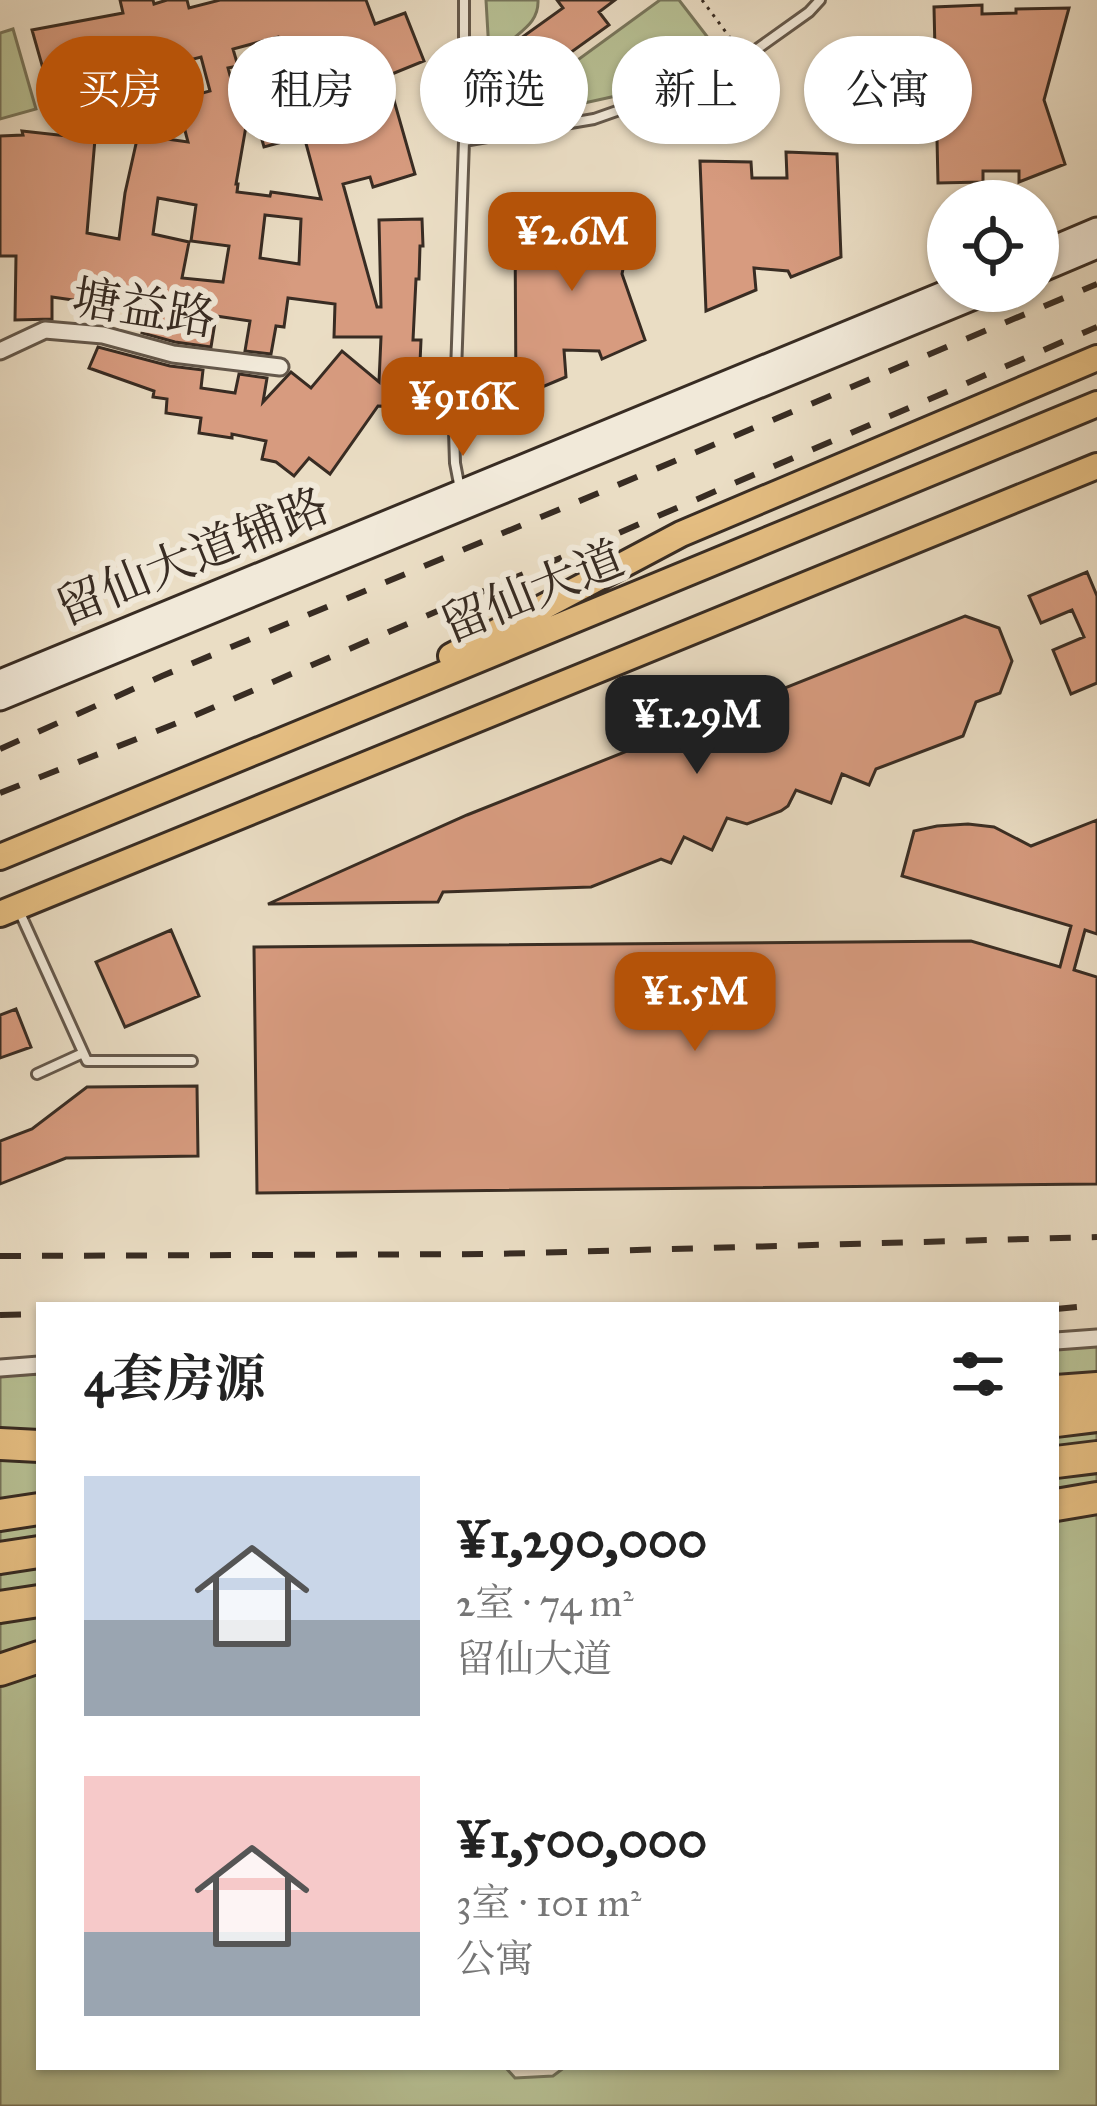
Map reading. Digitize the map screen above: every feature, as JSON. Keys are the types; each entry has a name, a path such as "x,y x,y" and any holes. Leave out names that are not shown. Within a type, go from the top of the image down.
{"highway":[{"path":"1059,1391 1097,1388"},
{"path":"1059,1420 1097,1417"},
{"path":"0,1444 36,1446"},
{"path":"1059,1462 1097,1457"},
{"path":"1059,1504 1097,1498"},
{"path":"0,1515 36,1509"},
{"path":"0,1558 36,1552"},
{"path":"0,1607 36,1601"},
{"path":"0,1670 36,1658"}],"main road":[{"path":"1059,245 1097,229"},
{"path":"1059,263 1097,248"},
{"name":"留仙大道辅路","path":"0,699 927,300"},
{"name":"留仙大道辅路","path":"0,681 938,312"},
{"path":"326,721 681,534 1097,358"},
{"name":"留仙大道","path":"0,856 1097,404"},
{"name":"留仙大道","path":"9,910 1097,466"}],"street":[{"name":"塘益路","path":"0,351 45,330 103,335 173,354 280,367"},
{"path":"1059,1341 1097,1338"},
{"path":"0,1368 36,1365"}],"lane":[{"path":"464,0 464,36"},
{"path":"776,36 820,0"},
{"path":"463,500 454,430 464,144"},
{"path":"9,910 87,1061 192,1060"},
{"path":"37,1074 83,1054"}],"path":[{"path":"702,0 729,36"}],"green space":[{"path":"486,0 538,0 533,20 517,36 488,36"},
{"path":"660,0 679,0 707,36 612,36 612,97 588,102 588,53"},
{"path":"13,29 36,109 0,119 0,33"},
{"path":"1097,1342 1097,2106 0,2106 0,1376 36,1374 36,2070 508,2070 515,2078 553,2076 561,2070 1059,2070 1059,1345"}],"building":[{"path":"120,0 153,0 154,4 187,0 189,8 220,0 366,0 375,24 405,13 420,63 396,72 396,36 228,36 228,144 243,144 237,192 321,199 306,144 396,144 396,108 415,174 373,187 370,177 343,184 377,307 381,307 379,220 422,219 413,340 421,340 418,407 378,406 330,474 309,458 294,476 276,462 262,459 266,441 199,433 201,418 166,413 167,399 153,397 154,391 89,368 98,347 203,370 201,388 235,393 239,374 267,378 263,402 291,372 311,388 342,351 379,382 381,337 334,337 335,304 288,298 284,327 276,326 271,354 245,351 250,321 216,316 211,347 175,342 142,333 148,300 103,294 101,304 52,297 52,319 15,320 16,256 0,256 0,136 23,135 22,131 36,133 36,144 95,144 87,233 119,239 136,144 204,144 204,93 210,91 204,36 36,36 36,44 32,30 123,13","holes":["158,198 196,205 191,241 229,246 223,282 182,278 189,242 153,234","265,215 301,219 299,264 260,258"]},
{"path":"557,0 615,0 599,12 609,25 588,40 588,36 524,36 563,8"},
{"path":"982,5 982,14 1069,8 1044,100 1065,164 1024,180 1019,180 1019,171 983,171 983,180 938,180 937,144 972,144 972,36 935,36 934,7"},
{"path":"786,152 837,154 841,257 791,277 788,271 754,268 756,290 706,311 700,161 751,162 752,178 787,178"},
{"path":"636,207 622,274 645,340 602,359 599,351 564,350 566,377 516,398 515,224 586,224 587,208"},
{"path":"1087,572 1097,596 1097,683 1071,694 1053,650 1084,637 1072,610 1041,623 1029,596"},
{"path":"965,616 999,628 1012,661 1000,693 976,702 963,736 876,769 869,785 842,774 831,803 796,790 781,811 747,824 727,818 712,850 684,837 671,863 661,859 591,887 443,892 438,902 268,904 467,815"},
{"path":"1097,820 1097,934 1085,930 1074,970 1097,977 1097,1184 257,1193 254,947 971,941 1060,967 1071,926 902,876 914,831 968,824 994,827 1031,846"},
{"path":"171,930 199,996 125,1027 96,962"},
{"path":"16,1009 31,1047 0,1058 0,1015"},
{"path":"197,1086 198,1156 66,1158 0,1184 0,1141 32,1129 87,1087"}],"railway":[{"path":"0,749 162,676 1097,284"},
{"path":"0,793 182,721 1097,327"},
{"path":"0,1256 494,1254 1097,1237"},
{"path":"1059,1309 1097,1305"},
{"path":"0,1315 36,1314"}]}
